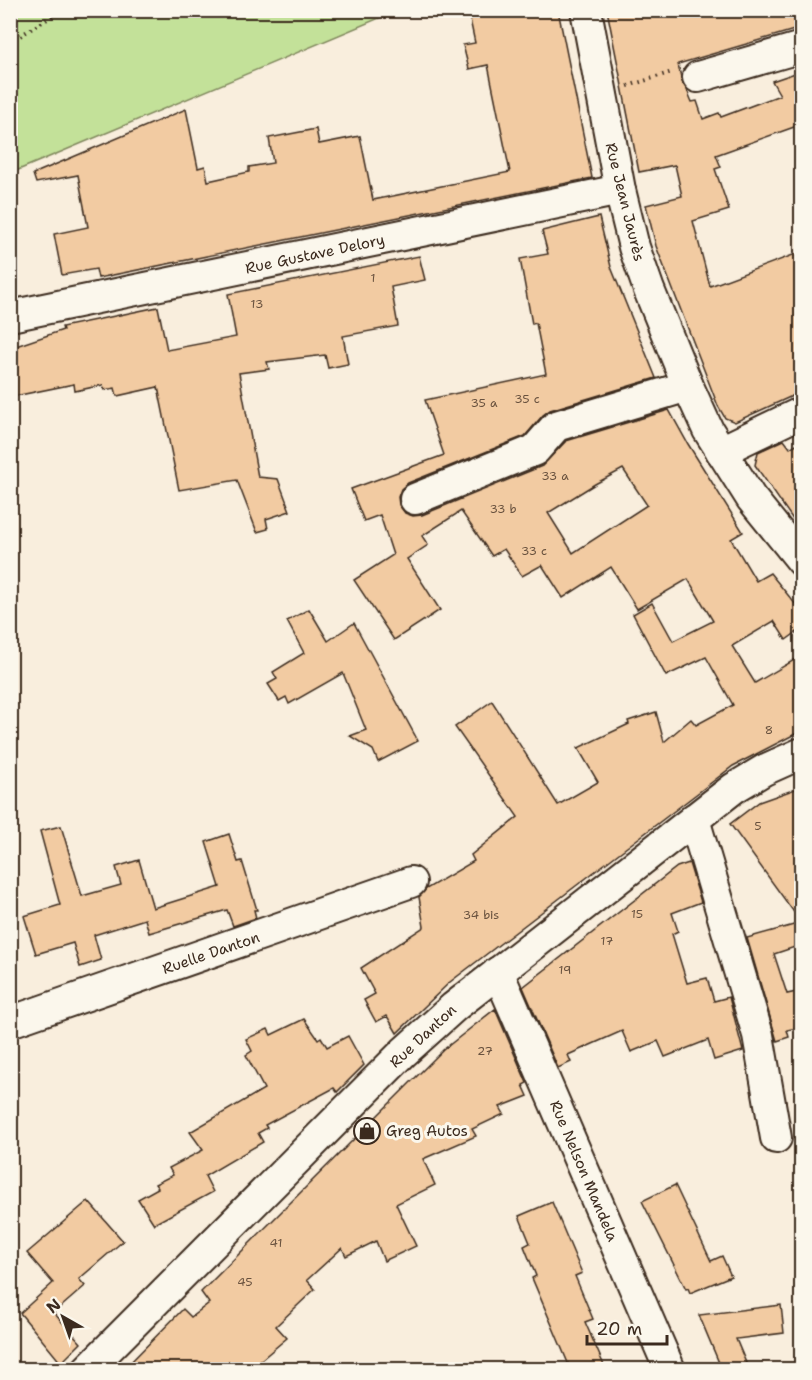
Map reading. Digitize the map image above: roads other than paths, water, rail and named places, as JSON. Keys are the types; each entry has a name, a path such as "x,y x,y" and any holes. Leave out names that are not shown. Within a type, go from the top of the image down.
{"street":[{"name":"Rue Jean Jaurès","path":"586,10 620,190 640,267 708,430 751,498 801,561"},
{"path":"698,77 801,47"},
{"name":"Rue Gustave Delory","path":"10,316 620,190"},
{"path":"416,499 535,450 556,426 688,386"},
{"path":"721,451 801,412"},
{"name":"Rue Danton","path":"87,1370 404,1052 454,1007 749,778 801,753"},
{"path":"694,819 758,1035 776,1138"},
{"name":"Ruelle Danton","path":"10,1022 411,882"},
{"name":"Rue Nelson Mandela","path":"498,972 670,1370"}],"place":[{"name":"Greg Autos","path":"367,1131"}]}
